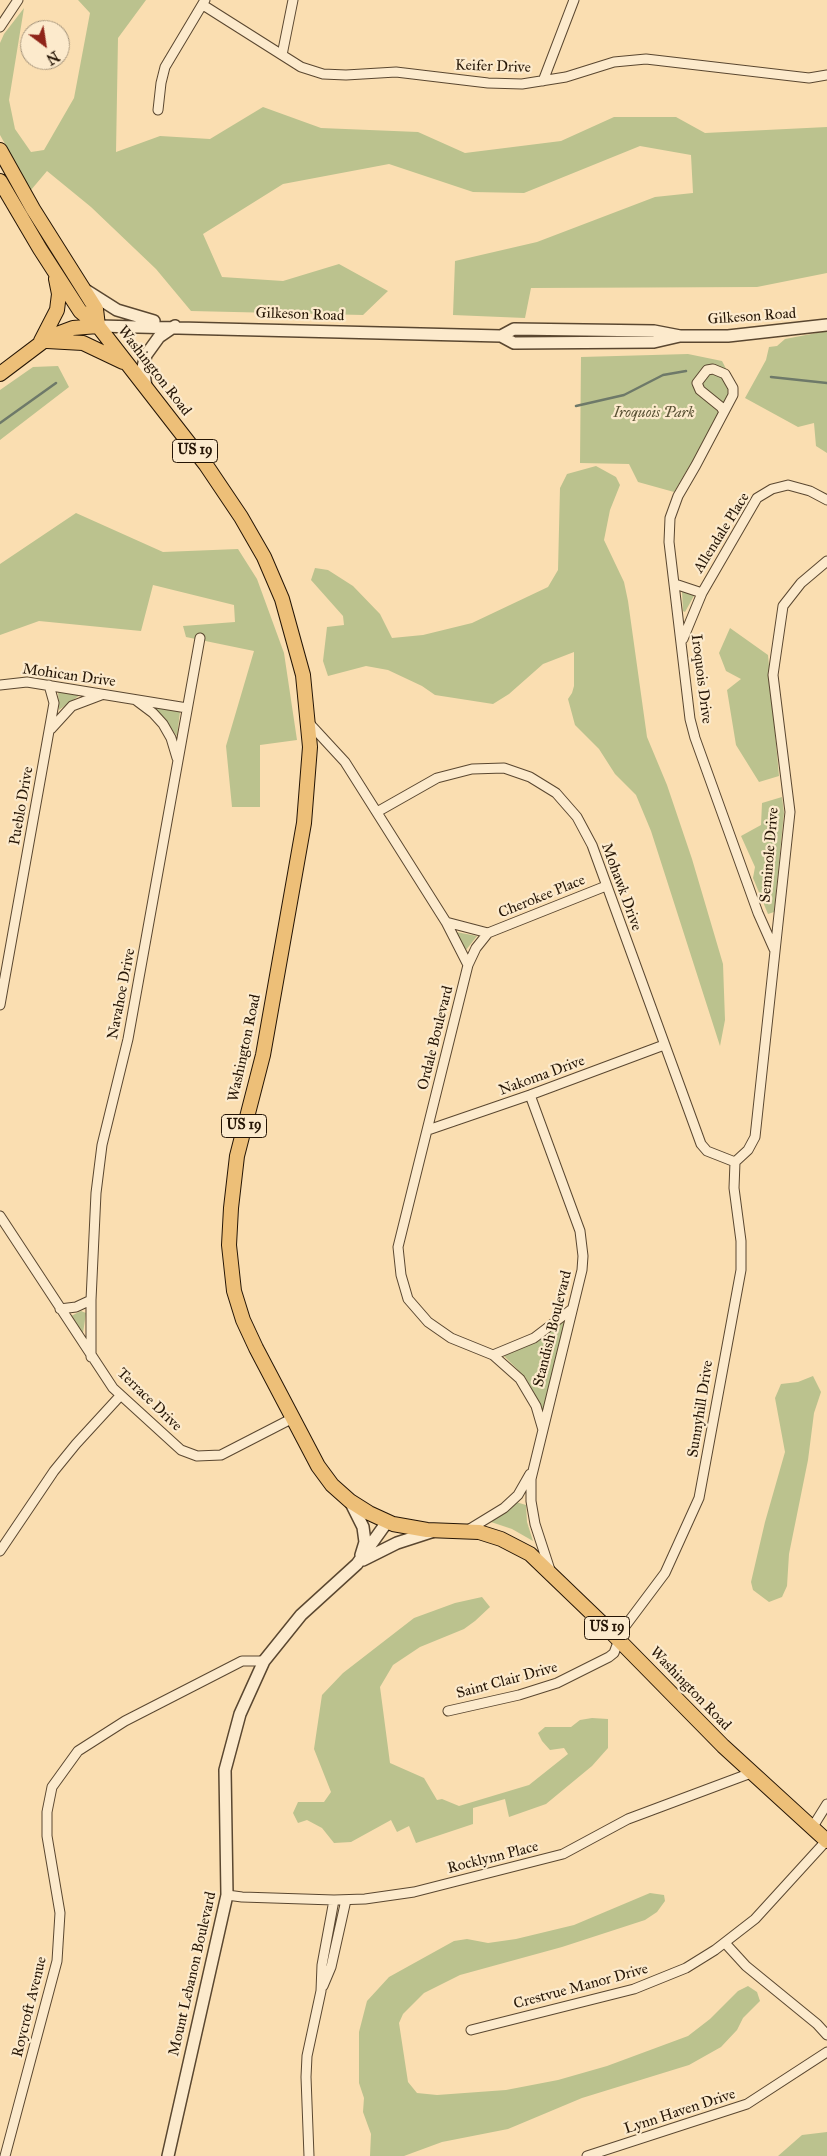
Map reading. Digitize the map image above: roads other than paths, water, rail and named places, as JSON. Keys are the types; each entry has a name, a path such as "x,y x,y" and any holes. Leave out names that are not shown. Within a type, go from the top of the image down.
{"main road":[{"name":"Washington Road","path":"0,150 33,210 96,309 98,326"},
{"name":"Washington Road","path":"0,181 56,275 80,311 98,326 146,387 220,486 264,557 282,599 303,675 309,724 309,770 304,823 262,1056 236,1164 229,1245 234,1291 243,1320 318,1466 332,1484 350,1501 387,1522 415,1529 468,1530 512,1543 530,1554 619,1640 751,1773 827,1841"},
{"path":"41,341 52,324 57,310 59,294 56,275"},
{"path":"0,374 41,341 65,330 98,326"},
{"path":"41,341 66,340 83,343 100,349 129,366"}],"street":[{"path":"0,27 18,0"},
{"path":"282,55 293,0"},
{"path":"542,82 573,0"},
{"path":"158,110 165,67 204,3"},
{"name":"Keifer Drive","path":"204,3 301,67 323,74 346,75 396,72 488,83 542,82 566,78 614,62 646,59 809,78 827,76"},
{"path":"82,287 117,310 175,326"},
{"name":"Gilkeson Road","path":"98,326 175,326 501,336 514,329 654,331 680,336 763,334 827,325"},
{"path":"146,387 143,367 146,355 159,337 175,326"},
{"name":"Iroquois Drive","path":"724,412 721,407 700,390 697,383 708,370 713,369 725,374 732,388 733,395 724,412 678,496 670,518 669,542 683,640 690,719 695,738 758,913 774,949"},
{"name":"Allendale Place","path":"683,640 702,593 757,498 772,489 788,486 810,492 827,500"},
{"name":"Seminole Drive","path":"736,1162 748,1150 755,1137 790,812 773,675 783,606 801,583 827,561"},
{"name":"Allendale Place","path":"675,584 702,593"},
{"name":"Navahoe Drive","path":"91,1357 91,1300 96,1192 102,1145 111,1102 128,1039 200,638"},
{"name":"Mohican Drive","path":"0,685 27,682 187,708"},
{"name":"Pueblo Drive","path":"0,1005 50,730 54,703 49,685"},
{"path":"50,730 72,706 104,695"},
{"name":"Mohican Drive","path":"134,700 154,713 163,724 171,738 178,761"},
{"path":"309,724 342,756 446,922 468,965"},
{"name":"Mohawk Drive","path":"377,812 437,778 472,769 504,768 521,774 556,793 576,817 592,845 701,1144 715,1155 736,1162"},
{"name":"Cherokee Place","path":"468,965 476,948 488,933 606,886"},
{"name":"Cherokee Place","path":"446,922 488,933"},
{"name":"Ordale Boulevard","path":"468,965 398,1248 401,1275 408,1299 428,1322 452,1338 493,1354 520,1380 536,1406 543,1430"},
{"name":"Nakoma Drive","path":"428,1130 530,1096 664,1045"},
{"name":"Standish Boulevard","path":"530,1096 582,1244 582,1270 533,1467 531,1490 533,1512 550,1572"},
{"name":"Sunnyhill Drive","path":"619,1640 623,1629 666,1573 695,1509 700,1492 740,1270 741,1241 734,1188 736,1162"},
{"name":"Terrace Drive","path":"0,1216 91,1357 120,1396 181,1450 205,1457 229,1452 293,1418"},
{"path":"60,1309 76,1307 91,1300"},
{"path":"493,1354 534,1338 572,1309"},
{"path":"0,1552 54,1471 81,1438 120,1396"},
{"path":"468,1530 496,1514 511,1502 523,1488 533,1467"},
{"path":"350,1501 361,1520 365,1534 363,1549 357,1564"},
{"name":"Mount Lebanon Boulevard","path":"168,2156 226,1895 225,1770 240,1714 264,1661 301,1615 357,1564 387,1522"},
{"path":"357,1564 397,1543 437,1530"},
{"name":"Saint Clair Drive","path":"448,1711 519,1695 557,1683 610,1657 619,1640"},
{"name":"Roycroft Avenue","path":"5,2156 57,1961 60,1913 47,1836 47,1812 52,1787 78,1751 125,1721 242,1661 264,1661"},
{"name":"Rocklynn Place","path":"226,1895 242,1898 346,1900 414,1892 554,1857 572,1850 628,1819 751,1773"},
{"path":"812,1828 827,1804"},
{"name":"Crestvue Manor Drive","path":"471,2030 641,1987 678,1972 725,1943 768,1905 827,1841"},
{"path":"309,2156 307,2056 321,1991 322,1965 334,1900"},
{"path":"321,1991 336,1949 346,1900"},
{"path":"725,1943 746,1966 817,2024 827,2035"},
{"path":"326,1946 336,1949"},
{"name":"Lynn Haven Drive","path":"587,2156 747,2104 827,2052"}],"waterway":[{"path":"576,406 624,395 663,375 686,371"},
{"path":"771,377 827,383"},
{"path":"0,423 56,383"}],"park label":[{"name":"Iroquois Park","path":"654,413"}]}
